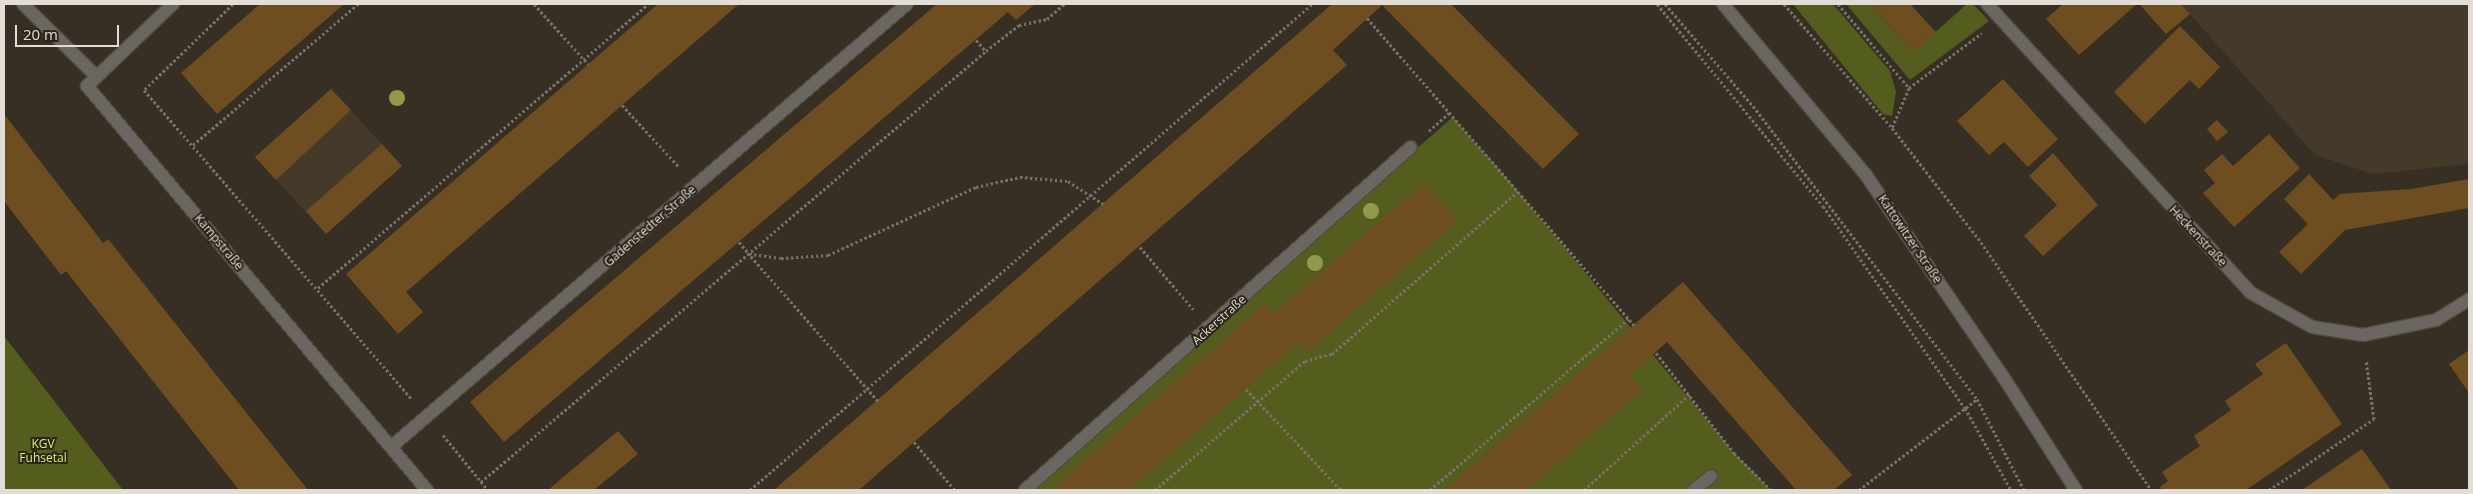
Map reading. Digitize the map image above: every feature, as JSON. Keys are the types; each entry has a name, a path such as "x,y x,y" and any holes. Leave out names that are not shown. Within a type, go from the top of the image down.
{"street":[{"path":"23,4 96,76 173,4"},
{"name":"Gadenstedter Straße","path":"391,447 908,4"},
{"name":"Kattowitzer Straße","path":"1723,4 1866,175 2076,490"},
{"name":"Heckenstraße","path":"1987,4 2251,293 2312,327 2363,335 2436,320 2469,299"},
{"name":"Kampstraße","path":"96,76 86,86 427,490"},
{"name":"Ackerstraße","path":"1025,490 1412,147"},
{"path":"1694,490 1711,476"}],"path":[{"path":"233,4 144,90 318,288 488,490"},
{"path":"193,145 358,4"},
{"path":"534,4 588,64"},
{"path":"318,288 648,4"},
{"path":"481,482 986,51 1019,25 1047,19 1064,4"},
{"path":"750,490 1312,4"},
{"path":"1656,4 1823,206 1966,408 2010,490"},
{"path":"1665,4 1753,106 1977,400 2024,490"},
{"path":"1784,4 1892,128 1995,262 2152,490"},
{"path":"1838,4 1909,88"},
{"path":"1368,18 1634,325"},
{"path":"1892,128 1909,88 2000,19"},
{"path":"976,40 986,51"},
{"path":"622,105 696,186"},
{"path":"749,254 782,258 828,255 976,187 1020,177 1068,181 1103,204"},
{"path":"1155,490 1305,361 1332,354 1518,191"},
{"path":"739,242 878,401"},
{"path":"1140,247 1210,328"},
{"path":"1430,490 1628,319"},
{"path":"1656,353 1690,394 1734,453 1771,490"},
{"path":"2270,490 2374,419 2368,370"},
{"path":"1246,388 1342,490"},
{"path":"1584,490 1690,394"},
{"path":"1859,490 1977,400"},
{"path":"914,442 955,490"}],"shaded area":[{"path":"2181,4 2469,4 2469,164 2373,174 2315,155"},
{"path":"331,89 402,166 326,234 255,157"}],"green space":[{"path":"1793,4 1833,4 1890,71 1896,92 1892,116 1883,114"},
{"path":"1846,4 1870,4 1913,52 1967,4 1973,4 1989,21 1910,80"},
{"path":"1453,117 1518,191 1734,453 1771,490 1025,490"},
{"name":"KGV Fuhsetal","path":"4,336 123,490 4,490"}],"building":[{"path":"260,4 344,4 217,114 181,73"},
{"path":"658,4 739,4 406,292 423,312 398,334 346,274"},
{"path":"937,4 1035,4 1016,20 1008,12 504,442 470,402"},
{"path":"1332,4 1451,4 1579,134 1543,169 1382,5 1333,50 1347,65 859,490 774,490"},
{"path":"1870,4 1910,4 1936,32 1913,52"},
{"path":"2063,4 2137,4 2079,55 2046,19"},
{"path":"2143,4 2181,4 2190,14 2166,34 2141,6"},
{"path":"2180,26 2220,67 2199,89 2190,80 2145,124 2114,92"},
{"path":"2003,79 2058,139 2028,167 2004,142 1989,155 1957,121"},
{"path":"331,89 351,110 276,180 255,157"},
{"path":"4,114 103,243 108,239 308,490 239,490 66,271 61,275 4,201"},
{"path":"2217,120 2228,132 2217,141 2207,129"},
{"path":"2269,134 2300,168 2234,227 2203,193 2215,183 2204,170 2222,154 2233,166"},
{"path":"382,144 402,166 326,234 306,211"},
{"path":"2053,153 2098,205 2043,256 2024,236 2057,205 2029,176"},
{"path":"2309,174 2333,200 2340,194 2411,189 2469,179 2469,208 2345,230 2301,274 2279,252 2308,224 2284,199"},
{"path":"1424,183 1458,221 1307,352 1299,342 1129,490 1050,490 1265,304 1273,314"},
{"path":"1683,282 1852,475 1834,490 1796,490 1667,342 1629,376 1642,390 1527,490 1444,490"},
{"path":"2286,343 2342,424 2246,490 2162,490 2160,487 2168,481 2162,472 2200,446 2194,436 2231,410 2225,401 2263,374 2255,364"},
{"path":"2469,350 2469,393 2449,364"},
{"path":"618,431 638,454 594,490 548,490"},
{"path":"2362,449 2391,490 2302,490"}]}
